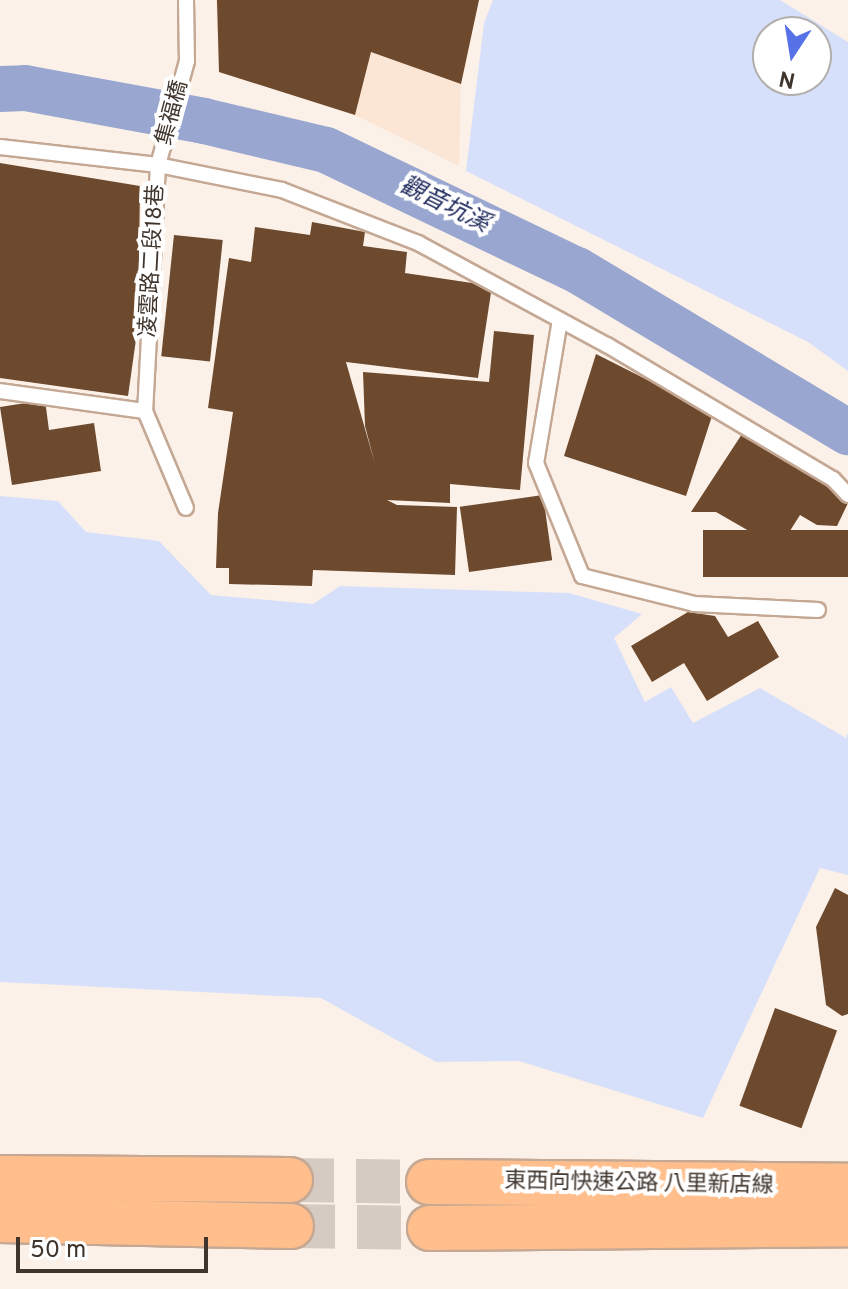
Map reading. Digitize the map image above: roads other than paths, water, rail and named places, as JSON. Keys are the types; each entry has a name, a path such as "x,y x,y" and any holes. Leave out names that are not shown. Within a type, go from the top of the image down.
{"highway":[{"path":"0,1178 290,1180"},
{"name":"東西向快速公路 八里新店線","path":"429,1182 752,1203 848,1224"},
{"name":"東西向快速公路 八里新店線","path":"430,1228 752,1203 848,1186"},
{"path":"0,1220 291,1226"}],"lane":[{"name":"集福橋","path":"158,165 187,61 186,0"},
{"name":"凌雲路二段18巷","path":"0,147 158,165 145,411 186,508"},
{"path":"158,165 282,190 418,243 560,320 833,479 848,495"},
{"path":"560,320 536,463 582,576 694,604 818,610"},
{"path":"0,391 145,411"}],"waterway":[{"name":"觀音坑溪","path":"0,89 25,88 204,121 326,150 577,270 848,432"}],"tunnel":[{"path":"290,1180 429,1182"},
{"path":"291,1226 430,1228"}]}
